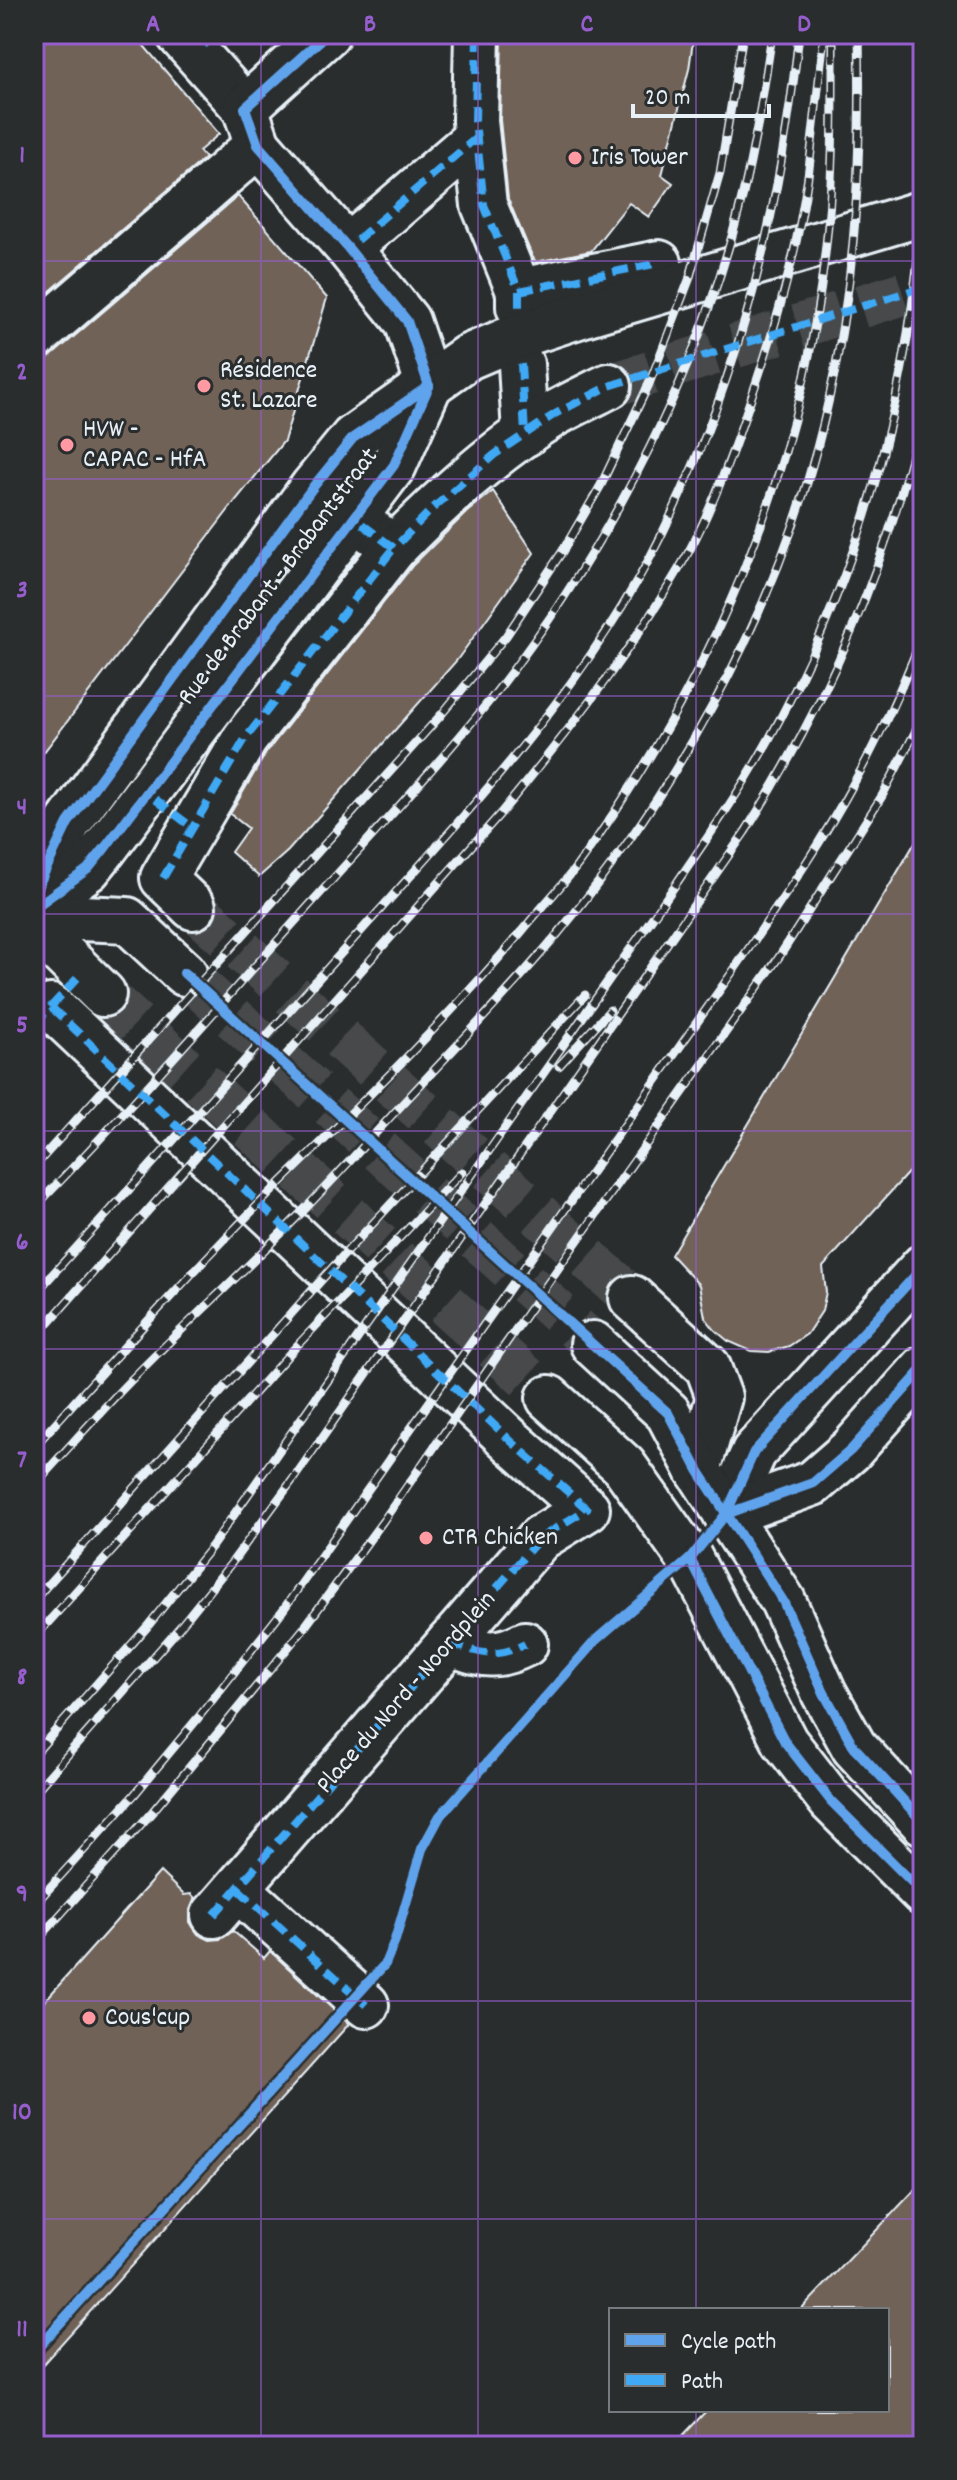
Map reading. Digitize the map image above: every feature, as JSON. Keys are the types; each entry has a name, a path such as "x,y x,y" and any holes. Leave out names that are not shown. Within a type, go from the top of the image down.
{"street":[{"path":"34,338 251,126 327,34"},
{"path":"477,34 476,138 484,205 519,299 659,263"},
{"path":"200,38 251,126 407,321 429,386 468,357 520,335 923,213"},
{"path":"357,240 476,138"},
{"path":"521,364 525,434"},
{"name":"Rue de Brabant - Brabantstraat","path":"34,894 68,823 313,487 353,438 429,386"},
{"name":"Rue de Brabant - Brabantstraat","path":"34,908 88,869 105,848 394,465 429,386"},
{"path":"178,893 193,828 245,739 378,536 432,509 494,455 555,414 609,386"},
{"path":"155,799 193,828"},
{"path":"34,916 127,920 184,973"},
{"path":"34,926 92,984 42,1016"},
{"name":"Place du Nord - Noordplein","path":"42,1016 587,1509 540,1538 226,1902 366,2005"},
{"path":"690,1559 726,1514 754,1452 923,1267"},
{"path":"632,1298 708,1367 719,1397 698,1470"},
{"path":"593,1344 668,1413 698,1470 783,1601 824,1693 854,1747 923,1822"},
{"path":"726,1514 813,1483 851,1450 923,1369"},
{"path":"549,1398 624,1466 690,1559 785,1742 831,1801 923,1893"},
{"path":"449,1643 481,1653 505,1653 525,1644"}],"building":[{"path":"34,34 134,34 219,134 199,151 205,158 34,305"},
{"name":"Iris Tower","path":"502,34 694,34 689,69 662,175 673,183 649,217 629,203 591,251 536,262 508,199 500,120"},
{"path":"238,196 327,298 284,441 34,765 34,362 50,357"},
{"path":"493,491 534,553 457,660 288,851 259,877 231,852 248,828 230,814 266,753 413,565"},
{"path":"923,829 923,1156 823,1267 826,1292 822,1311 807,1334 789,1346 769,1352 751,1351 728,1341 715,1330 705,1317 699,1285 671,1255"},
{"path":"160,1872 184,1895 191,1894 195,1898 190,1910 190,1922 198,1934 210,1940 221,1939 233,1931 264,1958 270,1951 349,2024 34,2374 34,2013"},
{"path":"923,2181 923,2446 673,2446 705,2412 889,2412 889,2308 803,2308"}],"tunnel":[{"path":"609,386 923,287"},
{"path":"193,907 632,1298"},
{"path":"184,973 593,1344"},
{"path":"103,994 549,1398"}],"railway":[{"path":"34,1167 441,715 506,636 562,552 601,485 649,384 689,280 720,173 743,34"},
{"path":"34,1208 443,756 490,700 567,593 634,479 663,420 712,299 745,186 772,34"},
{"path":"34,1295 490,786 565,691 632,590 689,475 735,353 768,229 791,101 799,34"},
{"path":"34,1447 205,1260 396,1068 492,966 577,866 625,797 668,726 707,652 741,576 770,498 794,419 813,337 828,226 833,34"},
{"path":"34,1485 128,1383 316,1198 538,957 599,882 639,826 712,706 773,579 797,514 830,396 853,242 859,139 859,34"},
{"path":"34,1755 147,1627 212,1546 700,849 758,759 797,687 845,574 865,516 896,397 919,246 923,155 922,34"},
{"path":"34,1339 500,814 599,689 667,589 687,555 721,481 776,320 803,205 824,38"},
{"path":"34,1793 179,1628 233,1561 745,832 803,732 852,630 892,524 923,412"},
{"path":"34,1905 134,1795 283,1610 738,964 843,803 866,762 923,635"},
{"path":"34,1944 218,1733 304,1628 383,1521 779,957 882,796 923,717"},
{"path":"34,1600 351,1247 585,995"},
{"path":"559,1066 610,1010"},
{"path":"34,1638 291,1352 462,1172"}],"marked path":[{"path":"204,45 217,34"},
{"path":"477,34 475,121 484,205 519,291 519,307"},
{"path":"357,240 476,138"},
{"path":"519,291 659,263"},
{"path":"362,524 394,548 432,509 494,455 555,414 609,386 923,287"},
{"path":"521,364 525,434"},
{"path":"163,878 245,739 394,548"},
{"path":"155,799 193,828"},
{"path":"34,1025 82,973"},
{"path":"51,1007 587,1509 540,1538 214,1915"},
{"path":"449,1643 487,1653 504,1652 525,1644"},
{"path":"238,1889 366,2005"}],"cycle path":[{"path":"327,34 245,108 258,145 407,321 429,386"},
{"path":"34,894 68,823 313,487 353,438 429,386"},
{"path":"34,908 88,869 105,848 394,465 429,386"},
{"path":"184,973 668,1413 698,1470 783,1601 824,1693 854,1747 923,1822"},
{"path":"34,2352 385,1964 422,1849 440,1816 597,1639 690,1559 726,1514 754,1452 923,1267"},
{"path":"726,1514 813,1483 851,1450 923,1369"},
{"path":"690,1559 785,1742 831,1801 923,1893"}],"place":[{"name":"Iris Tower","path":"575,158"},
{"name":"Résidence St. Lazare","path":"204,386"},
{"name":"HVW - CAPAC - HfA","path":"67,445"},
{"name":"CTR Chicken","path":"426,1538"},
{"name":"Cous'cup","path":"89,2018"}]}
